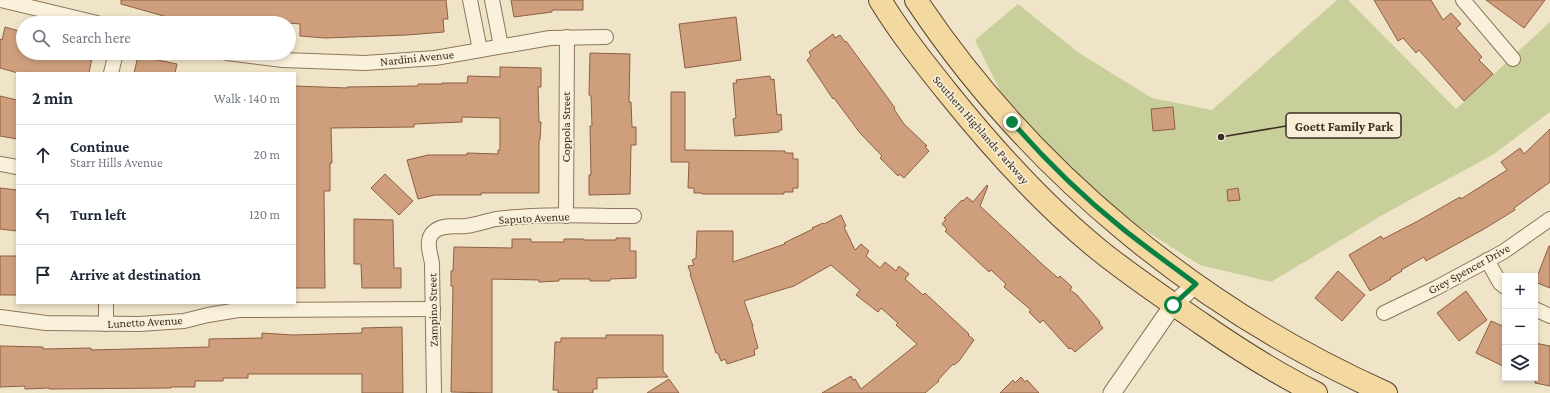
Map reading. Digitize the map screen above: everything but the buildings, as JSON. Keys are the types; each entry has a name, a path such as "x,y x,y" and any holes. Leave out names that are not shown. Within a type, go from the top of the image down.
{"main road":[{"name":"Southern Highlands Parkway","path":"880,0 909,44 982,135 1017,173 1066,222 1099,250 1173,305 1260,362 1316,393"},
{"path":"916,0 932,24 975,80 1020,132 1085,197 1123,229 1196,284 1259,327 1305,354 1354,379 1386,393"}],"street":[{"path":"1,0 67,16"},
{"path":"470,0 480,50"},
{"path":"492,0 500,46"},
{"path":"1463,0 1513,59"},
{"name":"Nardini Avenue","path":"283,60 365,63 435,58 550,38 606,36"},
{"name":"Coppola Street","path":"566,216 567,37"},
{"path":"111,72 114,60"},
{"path":"0,164 16,167"},
{"name":"Saputo Avenue","path":"436,230 448,226 466,226 495,220 566,216 634,216"},
{"name":"Grey Spencer Drive","path":"1384,313 1436,288 1503,252 1550,219"},
{"name":"Zampino Street","path":"434,393 432,263 428,244 430,237 436,230"},
{"path":"1487,260 1502,285"},
{"path":"1112,393 1173,305 1196,284"},
{"path":"106,304 106,324"},
{"name":"Lunetto Avenue","path":"0,317 46,323 139,324 177,321 262,306 433,309"},
{"path":"1538,310 1550,316"}],"green space":[{"path":"1337,0 1348,0 1456,109 1550,22 1550,112 1494,154 1386,213 1271,282 1200,265 1087,194 1015,121 975,40 1018,4 1079,53 1152,98 1212,110"}],"place":[{"name":"Goett Family Park","path":"1221,137"}],"route":[{"path":"1012,122 1038,151 1085,197 1123,229 1196,284 1173,305"}]}
